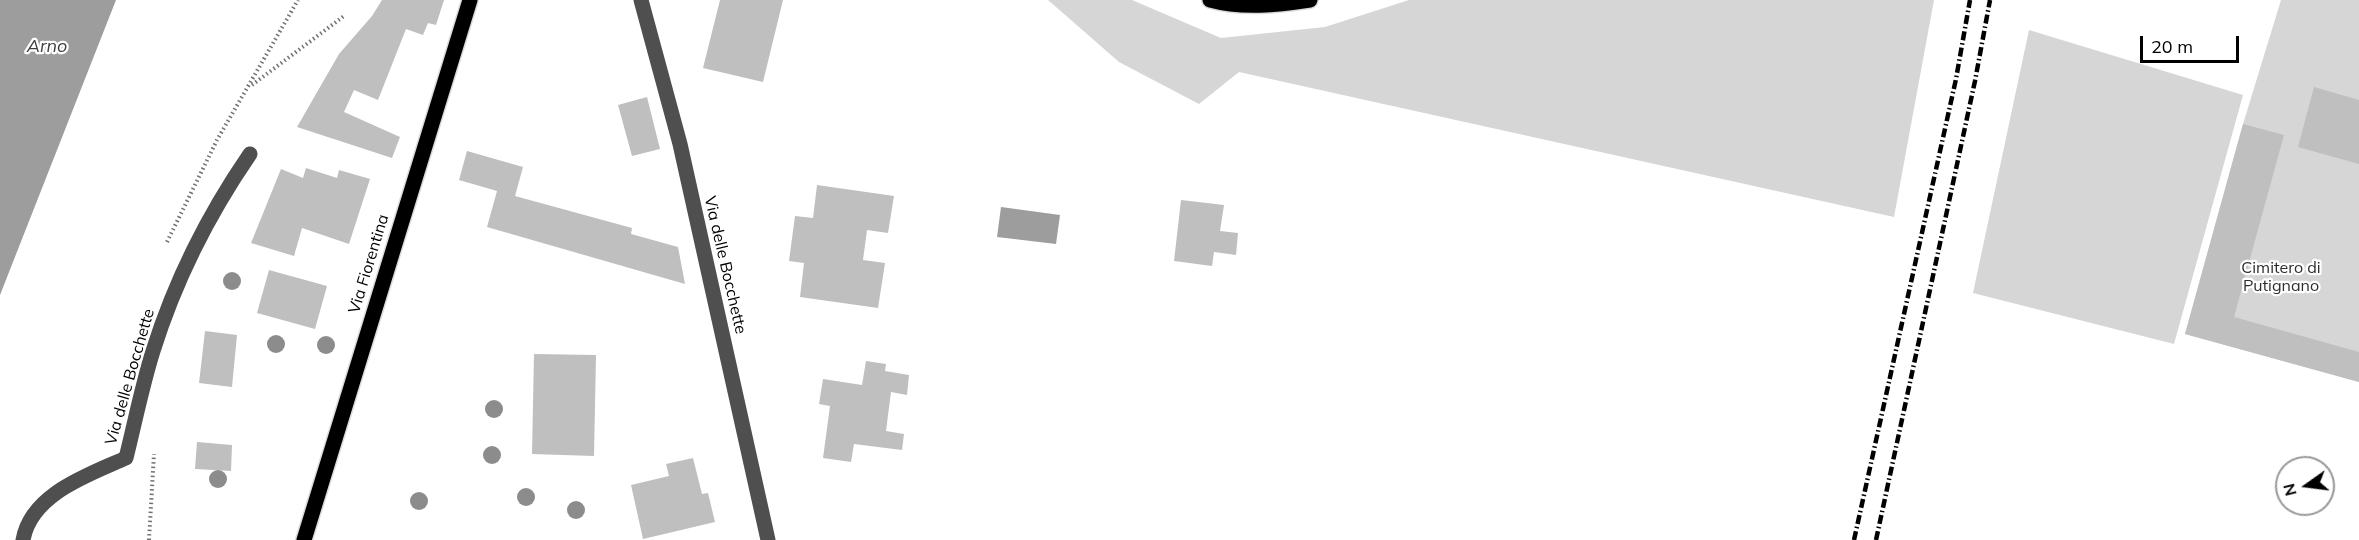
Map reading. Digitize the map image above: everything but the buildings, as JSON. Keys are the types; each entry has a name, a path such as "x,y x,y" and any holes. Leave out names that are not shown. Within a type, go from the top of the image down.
{"main road":[{"name":"Via Fiorentina","path":"304,540 470,0"},
{"path":"1210,0 1242,5 1267,5 1310,0"}],"street":[{"name":"Via delle Bocchette","path":"641,0 682,155 768,540"},
{"name":"Via delle Bocchette","path":"23,540 25,527 31,517 57,492 73,482 126,458 153,351 178,285 213,210 250,154"}],"path":[{"path":"298,0 249,87 344,16"}],"green space":[{"path":"1048,0 1132,0 1221,38 1325,27 1409,0 1934,0 1894,217 1239,72 1199,104 1119,62"},
{"name":"Cimitero di Putignano","path":"2281,0 2359,0 2359,382 2185,334 2243,124"},
{"path":"2029,30 2243,95 2174,344 1973,293"}],"water":[{"name":"Arno","path":"0,0 116,0 0,295"},
{"path":"1001,207 1060,215 1056,244 997,237"}],"railway":[{"path":"1854,540 1956,79 1970,0"},
{"path":"1876,540 1975,81 1990,0"}]}
